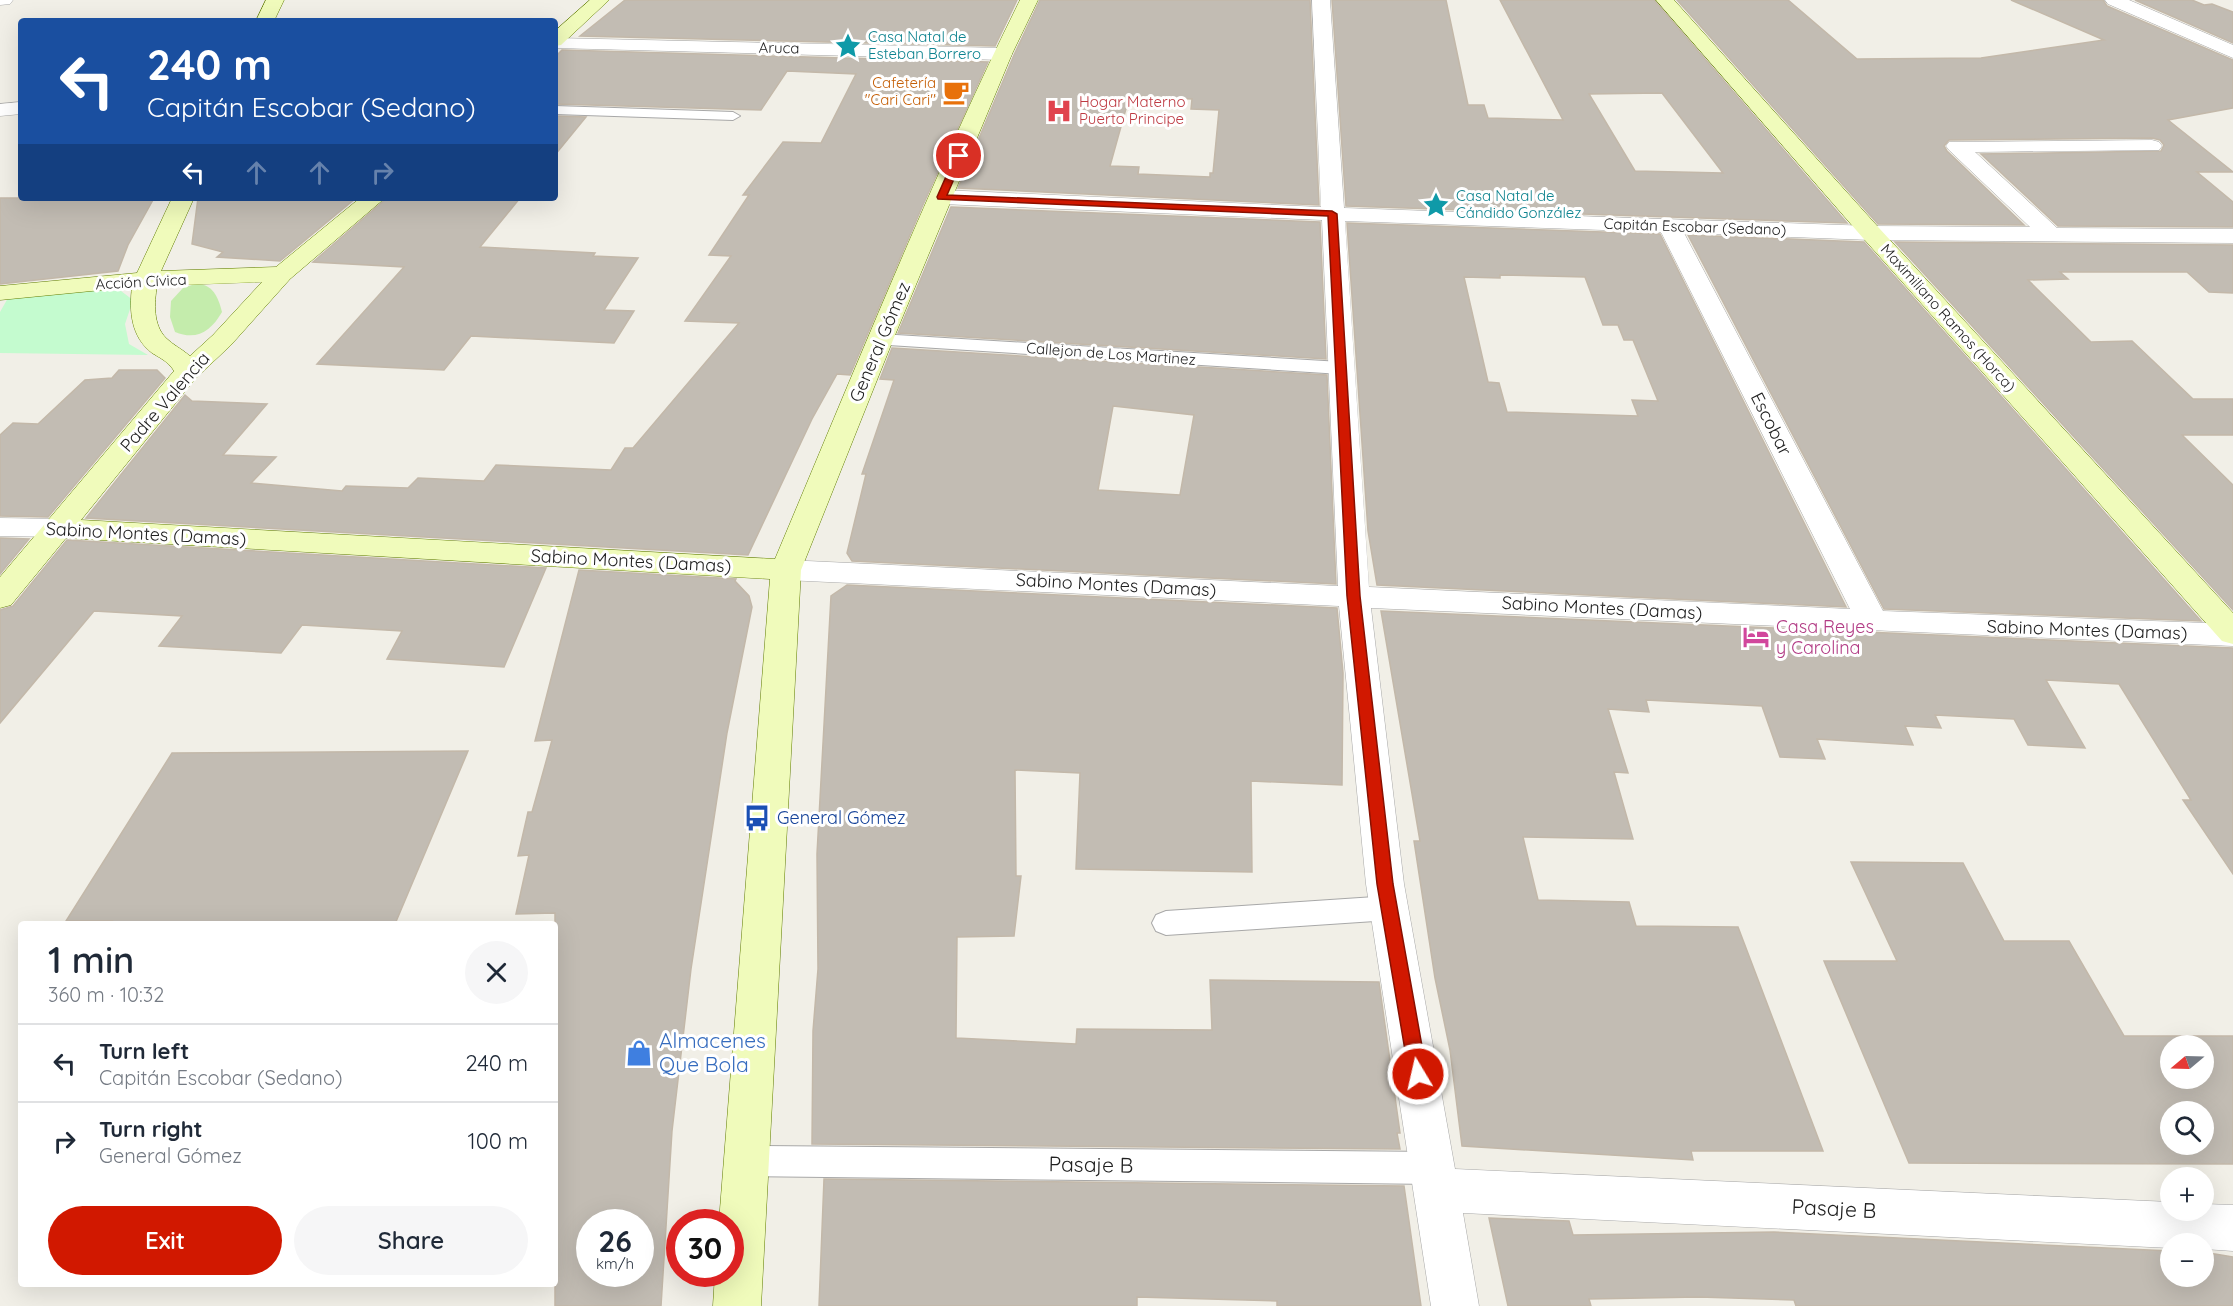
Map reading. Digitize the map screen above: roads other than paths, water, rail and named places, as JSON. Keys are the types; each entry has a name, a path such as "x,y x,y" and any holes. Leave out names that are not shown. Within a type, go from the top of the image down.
{"main road":[{"path":"267,18 275,0"},
{"path":"558,39 600,0"},
{"name":"General Gómez","path":"737,1306 786,570 880,340 1029,0"},
{"name":"Maximiliano Ramos (Horca)","path":"1665,0 1871,233 2233,634"},
{"path":"182,201 144,279 144,320 154,340 182,361 187,372"},
{"name":"Padre Valencia","path":"0,598 187,372 222,340 282,274 370,201"},
{"name":"Acción Cívica","path":"0,293 144,279 196,279 282,274"},
{"path":"196,279 214,286 221,301 222,340"},
{"name":"Sabino Montes (Damas)","path":"59,528 786,570"}],"street":[{"path":"1321,0 1354,596 1390,908 1455,1306"},
{"path":"2114,0 2233,52"},
{"name":"Aruca","path":"558,42 1004,54"},
{"path":"0,110 18,108"},
{"path":"2049,233 1956,146 2152,146"},
{"name":"Capitán Escobar (Sedano)","path":"942,197 1332,214 1871,233 2233,236"},
{"name":"Escobar","path":"1670,226 1872,621"},
{"name":"Sabino Montes (Damas)","path":"0,527 59,528"},
{"name":"Sabino Montes (Damas)","path":"786,570 1872,621 2233,634"},
{"name":"Pasaje B","path":"1435,1179 2233,1228"}],"lane":[{"path":"558,110 733,116"},
{"name":"Callejon de Los Martinez","path":"880,340 1341,368"},
{"path":"1166,923 1390,908"},
{"name":"Pasaje B","path":"748,1161 1435,1179"}],"place":[{"name":"Casa Natal de Esteban Borrero","path":"848,46"},
{"name":"Cafetería \"Cari Cari\"","path":"956,92"},
{"name":"Hogar Materno Puerto Principe","path":"1059,111"},
{"name":"Casa Natal de Cándido González","path":"1436,205"},
{"name":"Casa Reyes y Carolina","path":"1756,637"},
{"name":"General Gómez","path":"757,818"},
{"name":"Almacenes Que Bola","path":"639,1053"}]}
